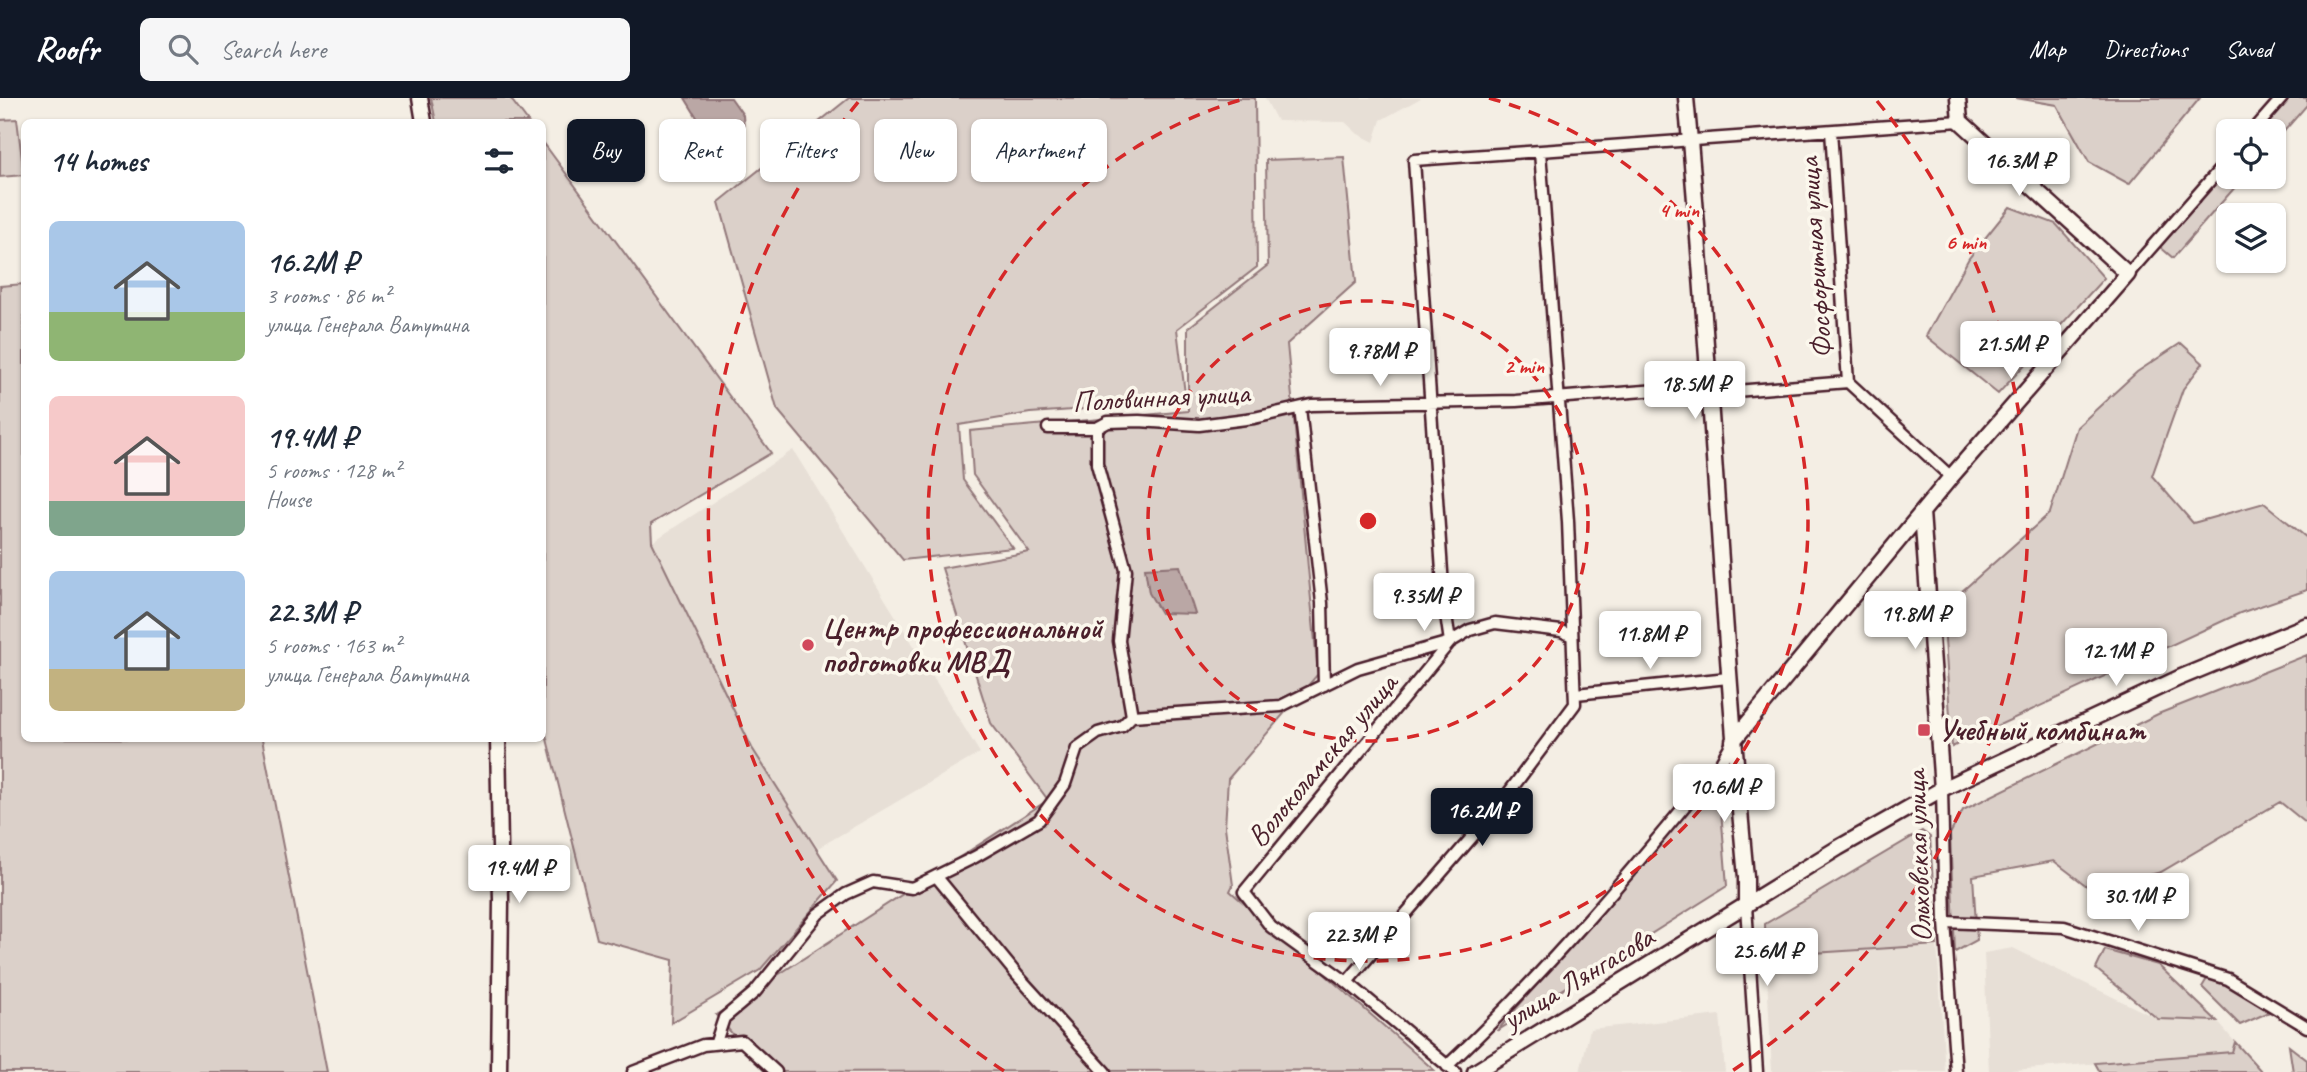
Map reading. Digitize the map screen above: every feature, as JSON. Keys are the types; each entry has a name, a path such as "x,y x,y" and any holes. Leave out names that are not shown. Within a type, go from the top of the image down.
{"street":[{"path":"420,98 424,119"},
{"path":"1686,98 1711,393 1728,678 1746,877 1757,1072"},
{"path":"1958,98 1960,121 2127,274"},
{"path":"2264,119 2282,98"},
{"path":"1450,642 1444,601 1414,160 1960,121"},
{"name":"Фосфоритная улица","path":"1831,131 1848,382"},
{"path":"1540,152 1559,395 1575,704 1498,807 1347,982 1451,1069 1515,1002 1626,877 1721,762 1733,741 1951,477 2216,174"},
{"path":"1848,382 1951,477"},
{"name":"Половинная улица","path":"1048,428 1097,428 1108,422 1139,421 1199,425 1300,408 1516,401 1559,395 1683,388 1711,393 1848,382"},
{"path":"1300,408 1322,604 1324,685"},
{"path":"1097,428 1097,464 1126,570 1119,641 1132,716"},
{"name":"Ольховская улица","path":"1922,512 1942,789 1945,922 1956,1072"},
{"path":"716,1042 724,1018 755,992 818,914 846,894 873,882 912,888 1039,820 1065,784 1077,748 1098,733 1122,726 1132,716 1281,706 1358,668 1450,642 1470,630 1495,623 1561,631 1572,636"},
{"name":"улица Лянгасова","path":"1475,1072 1838,848 1942,789 2179,678 2307,625"},
{"name":"Волоколамская улица","path":"1347,982 1272,927 1244,892 1450,642"},
{"path":"1576,694 1728,678"},
{"path":"498,742 501,900 499,1072"},
{"path":"936,876 1008,965 1105,1072"},
{"path":"1945,922 2064,927 2228,979 2307,1027"},
{"path":"633,1072 716,1042 742,1041 760,1054 776,1072"}],"shaded area":[{"path":"431,98 510,98 526,119 435,119"},
{"path":"685,98 731,98 743,119 698,119"},
{"path":"849,98 1255,98 1257,267 1177,329 1186,402 1030,413 959,425 963,480 1013,548 903,560 777,409 719,202 760,169 760,182 860,182 860,119 823,119"},
{"path":"1265,98 1421,98 1381,120 1374,142 1358,134 1345,122 1277,121"},
{"path":"2016,98 2200,98 2129,184 2089,162 2057,105"},
{"path":"2290,98 2307,98 2307,105 2286,129 2286,119 2272,119"},
{"path":"17,119 21,175 0,177 0,120"},
{"path":"546,146 567,175 567,182 572,182 771,453 651,524 652,542 752,748 837,881 760,970 671,1023 673,960 597,939 546,735"},
{"path":"1344,157 1356,282 1287,344 1318,674 1228,779 1225,827 1233,885 1230,891 1434,1070 765,1072 716,1015 1048,800 991,723 942,568 1029,552 973,475 970,431 1188,411 1188,328 1268,265 1266,160"},
{"path":"2216,183 2216,189 2233,189 2221,203 2216,203 2216,209 2173,258 2160,247"},
{"path":"2010,207 2056,224 2104,278 1998,394 1926,336 1969,258"},
{"path":"21,284 21,742 263,742 327,1072 0,1072 0,286"},
{"path":"2181,343 2203,363 2183,389 2152,476 2193,523 2264,503 2307,538 2307,590 2240,613 1952,747 1943,608 2050,513 2077,427 2137,372"},
{"name":"Центр профессиональной подготовки МВД","path":"793,450 980,753 818,848 752,748 652,542"},
{"path":"1180,566 1195,614 1161,613 1149,593 1145,568"},
{"path":"2307,655 2307,824 2280,802 2161,872 2092,890 2054,861 1973,876 1977,940 1955,952 1950,834 1963,810 2158,714"},
{"path":"1718,772 1727,886 1497,1031"},
{"path":"1922,831 1930,837 1937,945 1766,956 1765,924"},
{"path":"1937,945 1945,1072 1772,1072 1766,956"},
{"path":"2013,948 2158,1019 2217,1021 2235,1042 2233,1052 1989,1072 1984,953"},
{"path":"2105,950 2158,965 2217,1021 2158,1019 2096,969"},
{"path":"2208,977 2227,980 2274,1010 2240,1025 2202,987"},
{"path":"1720,1015 1725,1072 1580,1072 1590,1029"},
{"path":"2235,1042 2262,1072 2100,1072 2095,1063 2232,1052"},
{"path":"2289,1046 2307,1060 2307,1072 2293,1072"}],"place":[{"name":"Центр профессиональной подготовки МВД","path":"808,645"},
{"name":"Учебный комбинат","path":"1924,730"}]}
